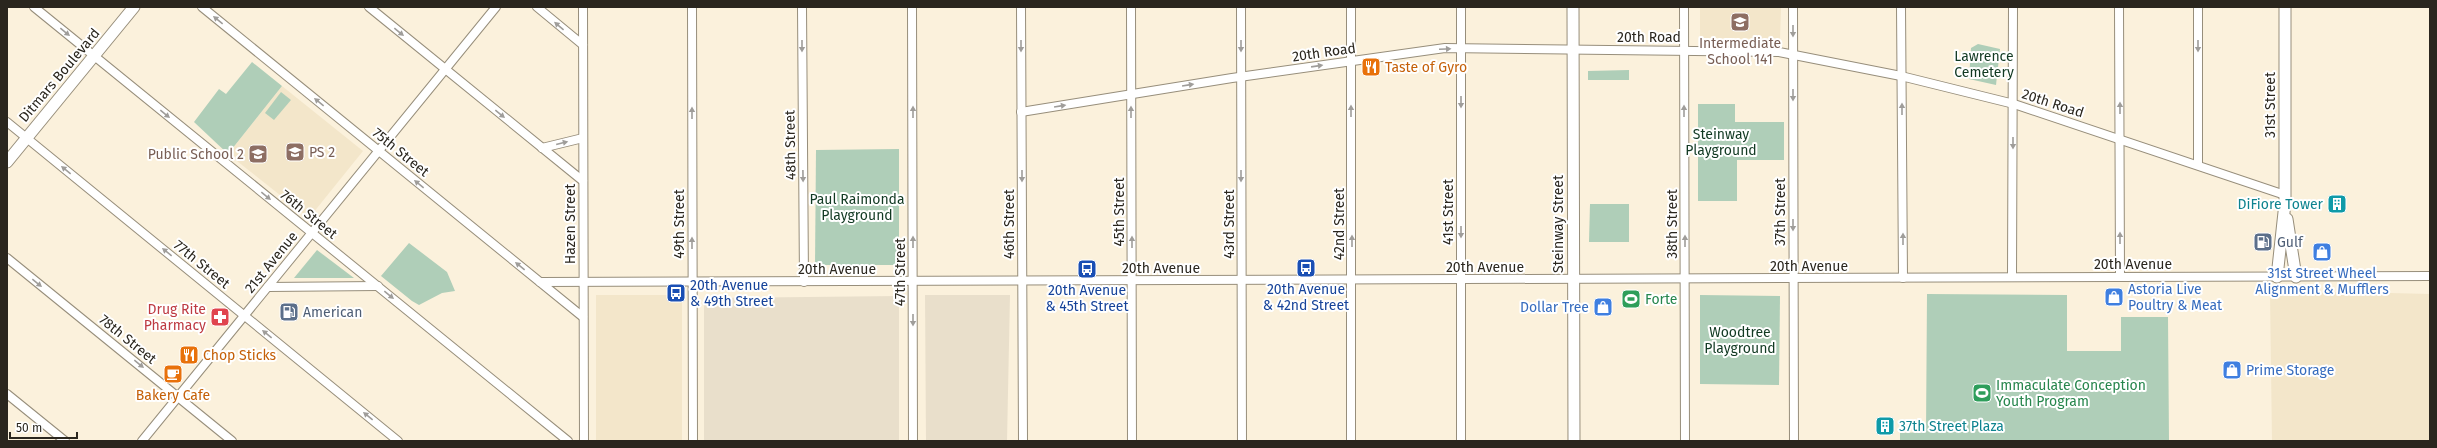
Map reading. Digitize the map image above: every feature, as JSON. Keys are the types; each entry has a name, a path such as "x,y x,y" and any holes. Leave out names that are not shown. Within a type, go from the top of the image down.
{"street":[{"name":"76th Street","path":"34,7 568,441"},
{"name":"Ditmars Boulevard","path":"7,162 134,7"},
{"name":"75th Street","path":"202,7 583,317"},
{"path":"369,7 583,182"},
{"name":"21st Avenue","path":"142,441 496,7"},
{"path":"536,7 583,45"},
{"name":"Hazen Street","path":"583,7 584,441"},
{"name":"49th Street","path":"692,7 692,441"},
{"name":"48th Street","path":"802,7 804,282"},
{"name":"47th Street","path":"912,7 914,441"},
{"name":"46th Street","path":"1021,7 1023,441"},
{"name":"45th Street","path":"1131,7 1132,441"},
{"name":"43rd Street","path":"1241,7 1242,441"},
{"name":"42nd Street","path":"1351,7 1351,441"},
{"name":"41st Street","path":"1461,7 1461,441"},
{"name":"Steinway Street","path":"1573,7 1574,441"},
{"name":"38th Street","path":"1684,7 1685,441"},
{"name":"37th Street","path":"1793,7 1794,441"},
{"path":"1901,7 1903,278"},
{"path":"2012,277 2014,104 2013,7"},
{"path":"2120,7 2120,277"},
{"path":"2198,7 2198,165"},
{"name":"31st Street","path":"2277,277 2285,199 2285,7"},
{"name":"20th Road","path":"1021,112 1241,77 1444,48 1757,51 1902,76 2014,104 2198,165 2285,199"},
{"name":"77th Street","path":"7,122 398,441"},
{"path":"542,148 583,138"},
{"name":"31st Street","path":"2285,199 2296,277"},
{"name":"78th Street","path":"7,258 232,441"},
{"name":"20th Avenue","path":"540,282 1685,280 2012,277 2430,276"},
{"path":"268,287 378,286"},
{"path":"7,394 65,441"}],"shaded area":[{"name":"Intermediate School 141","path":"1700,7 1781,7 1780,39 1700,38"},
{"name":"PS 2","path":"282,86 363,151 309,218 228,154"},
{"path":"2350,292 2430,294 2430,441 2272,441 2270,294"},
{"path":"596,295 682,295 682,441 596,441"},
{"path":"925,295 1010,295 1007,441 926,441"},
{"path":"899,296 899,441 704,441 704,298"}],"green space":[{"name":"Lawrence Cemetery","path":"1978,44 2000,49 1996,85 1969,79 1971,48"},
{"path":"252,62 282,86 228,154 194,122 219,89 226,94"},
{"path":"1629,70 1629,80 1588,80 1588,71"},
{"path":"281,92 291,100 274,120 265,113"},
{"name":"Steinway Playground","path":"1698,104 1735,104 1735,122 1784,122 1784,160 1737,160 1737,201 1698,201"},
{"name":"Paul Raimonda Playground","path":"899,149 899,265 815,265 816,150"},
{"path":"1590,204 1629,204 1629,242 1589,242"},
{"path":"409,243 447,272 455,291 442,293 419,305 381,276"},
{"path":"317,250 354,278 294,278"},
{"path":"1927,294 2067,295 2067,351 2121,351 2121,317 2168,317 2169,441 1900,441 1900,433 1926,432"},
{"name":"Woodtree Playground","path":"1700,295 1780,296 1779,385 1700,384"}],"place":[{"name":"Intermediate School 141","path":"1740,22"},
{"name":"Taste of Gyro","path":"1371,67"},
{"name":"PS 2","path":"295,152"},
{"name":"Public School 2","path":"258,154"},
{"name":"DiFiore Tower","path":"2337,204"},
{"name":"Gulf","path":"2263,242"},
{"name":"31st Street Wheel Alignment & Mufflers","path":"2322,252"},
{"name":"20th Avenue & 42nd Street","path":"1306,268"},
{"name":"20th Avenue & 45th Street","path":"1087,269"},
{"name":"20th Avenue & 49th Street","path":"676,293"},
{"name":"Astoria Live Poultry & Meat","path":"2114,297"},
{"name":"Forte","path":"1631,299"},
{"name":"Dollar Tree","path":"1603,307"},
{"name":"American","path":"289,312"},
{"name":"Drug Rite Pharmacy","path":"220,317"},
{"name":"Chop Sticks","path":"189,355"},
{"name":"Prime Storage","path":"2232,370"},
{"name":"Bakery Cafe","path":"173,374"},
{"name":"Immaculate Conception Youth Program","path":"1982,393"},
{"name":"37th Street Plaza","path":"1885,426"}]}
